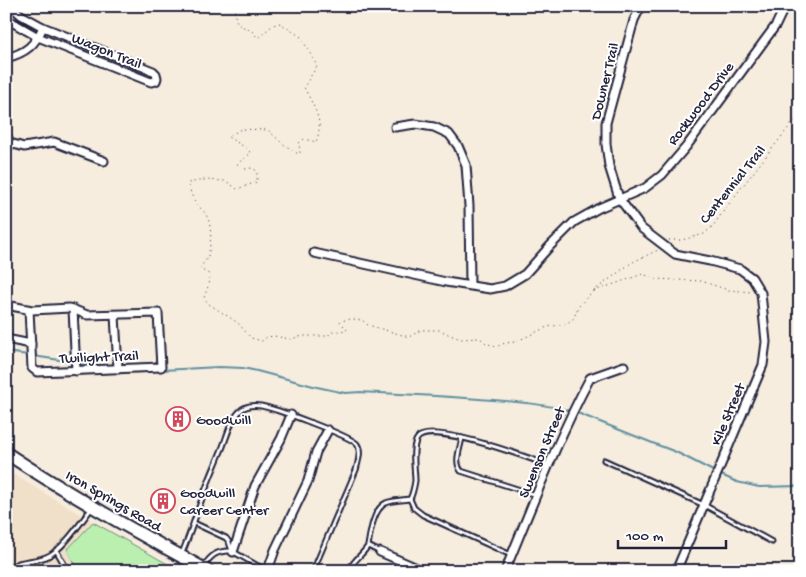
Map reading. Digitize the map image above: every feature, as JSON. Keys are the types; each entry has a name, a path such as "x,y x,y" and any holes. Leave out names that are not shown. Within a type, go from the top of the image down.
{"main road":[{"name":"Iron Springs Road","path":"6,453 93,506 205,569"}],"street":[{"name":"Wagon Trail","path":"6,18 38,37 151,82 156,81 156,74 153,71 43,27 21,15 11,6"},
{"name":"Downer Trail","path":"641,6 634,20 606,123 606,144 610,166 620,198 636,223 675,254 740,269 752,278 761,293"},
{"name":"Rockwood Drive","path":"314,253 446,282 490,289 505,286 525,274 574,222 599,208 645,188 662,175 686,147 776,25 785,6"},
{"path":"6,58 18,55 26,50 38,37 43,27"},
{"path":"395,126 415,124 434,127 448,134 458,146 466,165 469,206 470,285"},
{"path":"6,134 10,143 24,148 54,142 104,161"},
{"name":"Kile Street","path":"676,571 763,365 766,342 761,293"},
{"path":"6,305 29,310 70,308 87,315 115,315 118,369"},
{"path":"73,309 76,371"},
{"path":"6,339 31,344 29,310"},
{"name":"Twilight Trail","path":"31,344 32,368 37,372 161,367 158,313 115,315"},
{"name":"Swenson Street","path":"505,571 549,465 590,378 624,366"},
{"path":"232,551 255,486 281,439 291,415"},
{"path":"269,570 275,550 308,481 316,452 328,430"},
{"path":"380,552 424,571"}],"lane":[{"path":"180,556 233,421 241,410 262,406 291,415 353,441 357,444 359,450 359,457 348,487 313,571"},
{"path":"512,555 423,516 414,508 410,499 415,482 414,447 416,440 423,434 442,434 507,450 549,465"},
{"path":"462,438 457,461 458,467 462,471 536,496"},
{"path":"604,460 704,505 772,542"},
{"path":"348,571 351,564 363,554 368,546 372,523 381,507 388,502 410,499"},
{"path":"6,570 22,561 48,557 64,543 93,506"},
{"path":"194,524 226,538 230,542 232,551"},
{"path":"368,546 380,552"},
{"path":"56,550 68,571"},
{"path":"205,569 209,558 217,552 232,551 269,570"}],"path":[{"path":"233,6 239,25 252,31 258,38 273,25 280,23 301,37 317,66 304,87 318,114 320,129 316,142 304,139 299,143 300,153 298,154 268,130 241,129 228,137 251,153 237,164 245,169 252,168 257,171 257,182 237,189 226,181 204,180 188,183 198,208 205,213 211,236 207,258 200,269 209,274 210,281 204,298 209,304 238,323 257,341 274,336 290,339 303,336 328,336 331,332 347,330 340,321 351,319 362,320 368,325 409,337 422,330 440,330 450,336 461,339 480,338 496,347 505,342 515,342 547,327 566,324 574,318 578,307 591,292 631,263 662,248"},
{"name":"Centennial Trail","path":"665,242 704,234 713,226 800,113"},
{"path":"591,292 643,274 655,279 701,281 728,290 761,293"},
{"path":"41,571 49,571 50,567"}],"shaded area":[{"path":"6,470 93,522 67,550 78,571 6,571"}],"green space":[{"path":"93,522 180,571 78,571 67,550"}],"waterway":[{"path":"6,352 28,355"},
{"path":"33,356 73,362"},
{"path":"77,363 102,366"},
{"path":"162,370 219,367 243,368 345,393 427,395 532,404 570,411"},
{"path":"575,412 676,452 715,472"},
{"path":"719,474 737,482 759,487 800,486"}],"place":[{"name":"Goodwill","path":"178,419"},
{"name":"Goodwill Career Center","path":"163,501"}]}
